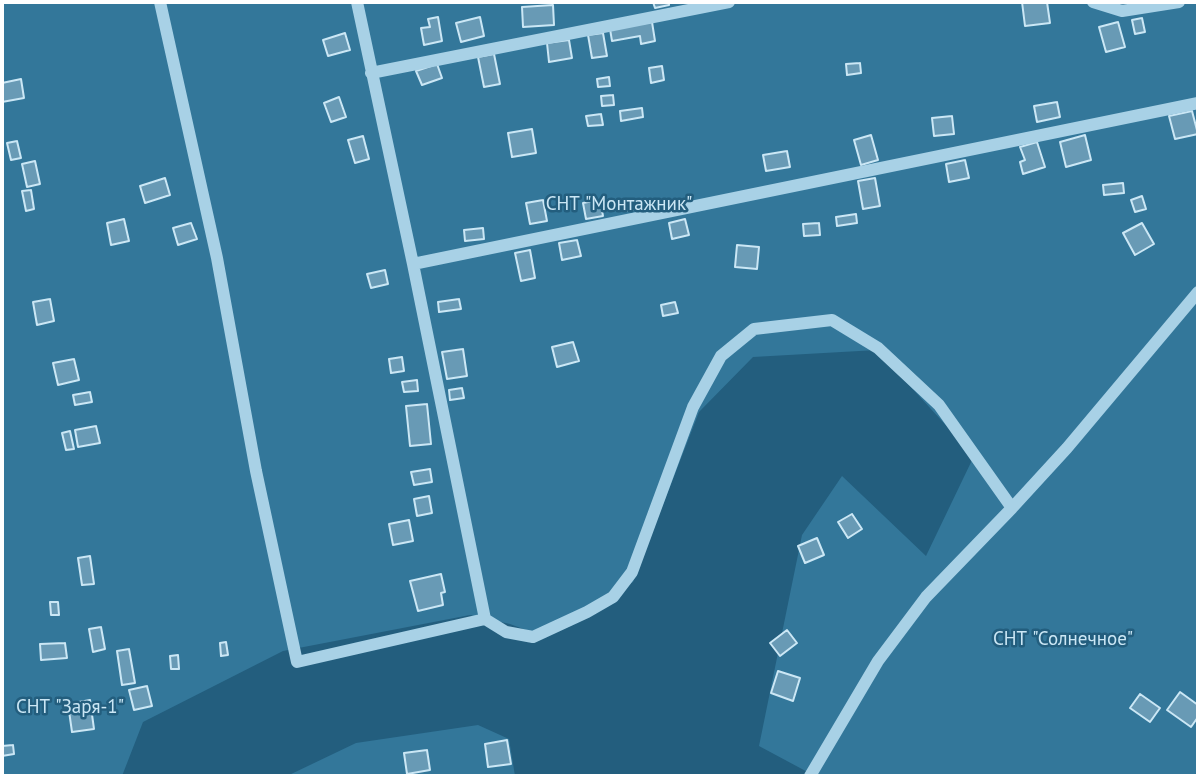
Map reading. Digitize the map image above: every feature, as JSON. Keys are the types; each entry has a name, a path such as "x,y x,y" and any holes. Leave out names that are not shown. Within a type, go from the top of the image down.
{"street":[{"path":"160,2 217,258 256,471 297,662 485,619 506,632 533,637 613,597 632,572 692,407 721,356 754,329 832,320 878,348 939,405 1012,508"},
{"path":"357,2 485,619"},
{"path":"371,73 729,2"},
{"path":"1093,2 1122,11 1179,2"},
{"path":"413,264 1198,103"},
{"path":"810,776 878,662 926,597 1067,448 1198,292"}],"green space":[{"path":"2,2 1198,2 1198,776 815,776 759,746 802,535 842,476 926,556 974,456 877,350 753,357 699,412 633,582 542,636 510,624 470,615 283,651 143,722 122,776 2,776"},
{"path":"478,725 509,739 515,776 287,776 356,743"}],"building":[{"path":"653,2 669,2 669,5 655,8"},
{"path":"1022,2 1047,2 1050,23 1025,26"},
{"path":"553,5 554,25 523,27 522,7"},
{"path":"438,17 442,41 424,45 421,28 430,27 428,19"},
{"path":"480,17 484,36 461,42 456,23"},
{"path":"1142,18 1145,32 1135,34 1132,20"},
{"path":"652,22 655,41 641,44 640,36 612,41 610,29"},
{"path":"1118,22 1125,47 1106,52 1099,27"},
{"path":"345,33 350,50 328,56 323,40"},
{"path":"603,33 607,56 592,58 588,35"},
{"path":"569,40 572,58 549,62 547,43"},
{"path":"494,54 500,84 484,87 478,57"},
{"path":"860,63 861,73 847,75 846,64"},
{"path":"437,64 442,78 422,85 416,71"},
{"path":"662,66 664,80 651,83 649,68"},
{"path":"609,77 610,86 598,87 597,79"},
{"path":"21,79 24,98 2,102 2,83"},
{"path":"613,95 614,105 602,106 601,96"},
{"path":"339,97 346,117 331,122 324,103"},
{"path":"1057,102 1060,117 1037,122 1034,106"},
{"path":"642,108 643,117 621,121 620,111"},
{"path":"1192,111 1198,134 1175,139 1169,116"},
{"path":"601,114 603,125 588,126 586,116"},
{"path":"952,116 954,134 934,136 932,118"},
{"path":"532,129 536,153 512,157 508,133"},
{"path":"871,135 878,160 861,165 854,140"},
{"path":"1085,135 1091,160 1066,167 1060,142"},
{"path":"363,136 369,159 355,163 348,140"},
{"path":"17,141 21,158 11,160 7,143"},
{"path":"1037,142 1045,167 1023,174 1020,162 1025,160 1020,147"},
{"path":"787,151 790,167 766,171 763,155"},
{"path":"965,160 969,178 949,182 946,164"},
{"path":"35,161 40,184 27,187 22,164"},
{"path":"165,178 170,195 145,203 140,186"},
{"path":"875,178 880,206 863,209 858,181"},
{"path":"1123,183 1124,193 1104,195 1103,185"},
{"path":"31,190 34,209 26,211 22,191"},
{"path":"1142,196 1146,209 1135,212 1131,200"},
{"path":"641,199 642,209 624,211 622,201"},
{"path":"543,200 547,221 530,224 526,203"},
{"path":"593,201 594,206 601,205 603,216 586,219 583,203"},
{"path":"856,214 857,223 837,226 836,217"},
{"path":"124,219 129,241 111,245 107,223"},
{"path":"685,219 689,235 672,239 669,223"},
{"path":"191,223 197,239 178,245 173,228"},
{"path":"819,223 820,235 804,236 803,224"},
{"path":"1142,223 1154,244 1135,255 1123,233"},
{"path":"483,228 484,239 465,241 464,230"},
{"path":"577,240 581,256 562,260 559,243"},
{"path":"737,245 759,247 757,269 735,267"},
{"path":"530,250 535,278 521,281 515,253"},
{"path":"385,270 388,284 371,288 367,274"},
{"path":"50,299 54,321 37,325 33,302"},
{"path":"459,299 461,309 439,312 438,302"},
{"path":"675,302 678,313 663,316 661,305"},
{"path":"573,342 579,361 557,367 552,347"},
{"path":"463,349 467,376 447,379 442,352"},
{"path":"402,357 404,371 391,373 389,359"},
{"path":"74,359 79,380 58,385 53,363"},
{"path":"417,380 418,391 404,392 402,382"},
{"path":"462,388 464,398 450,400 449,390"},
{"path":"90,392 92,402 75,405 73,395"},
{"path":"427,404 431,444 410,446 406,406"},
{"path":"96,426 100,443 78,447 75,430"},
{"path":"70,431 74,449 66,450 62,433"},
{"path":"430,469 432,482 414,485 411,472"},
{"path":"429,496 432,513 417,516 414,499"},
{"path":"852,514 862,529 848,538 838,522"},
{"path":"409,520 413,541 393,545 389,524"},
{"path":"817,538 824,555 805,563 798,546"},
{"path":"90,556 94,584 82,585 78,558"},
{"path":"441,574 445,592 441,593 443,605 418,611 410,581"},
{"path":"50,602 58,602 59,615 51,615"},
{"path":"101,627 105,649 93,652 89,629"},
{"path":"787,630 797,643 780,656 770,643"},
{"path":"226,642 228,655 221,656 220,643"},
{"path":"65,643 67,658 41,660 40,644"},
{"path":"129,649 135,683 122,685 117,651"},
{"path":"178,655 179,669 171,669 170,656"},
{"path":"778,671 800,678 793,701 771,693"},
{"path":"147,686 152,706 134,710 129,690"},
{"path":"1180,692 1198,705 1198,717 1191,727 1167,710"},
{"path":"1140,694 1160,708 1150,722 1130,708"},
{"path":"90,700 94,729 72,732 68,704"},
{"path":"507,740 511,764 488,767 485,744"},
{"path":"13,745 14,754 2,756 2,746"},
{"path":"427,750 430,770 407,774 404,753"}],"park label":[{"name":"СНТ \"Монтажник\"","path":"619,205"},
{"name":"СНТ \"Солнечное\"","path":"1063,640"},
{"name":"СНТ \"Заря-1\"","path":"70,708"}]}
